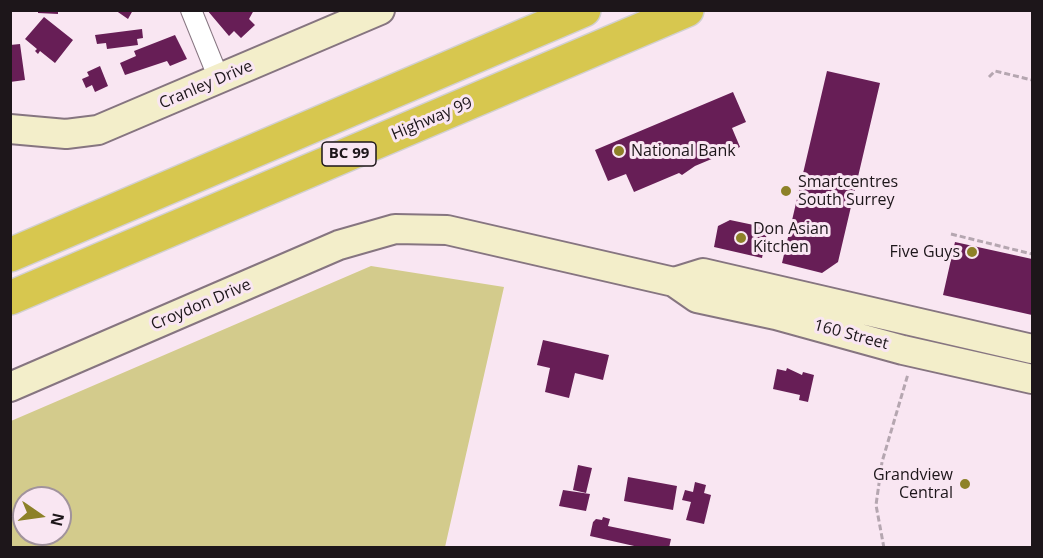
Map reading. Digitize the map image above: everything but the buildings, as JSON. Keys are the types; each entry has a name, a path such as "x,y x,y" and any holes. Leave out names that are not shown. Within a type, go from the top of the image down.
{"highway":[{"name":"BC 99","path":"10,255 584,10"},
{"name":"Highway 99","path":"10,298 687,10"}],"street":[{"path":"191,10 219,80"},
{"name":"Cranley Drive","path":"19,131 66,134 98,130 380,10"},
{"name":"160 Street","path":"395,229 447,230 674,282 697,298 776,315 903,350 1032,380"},
{"name":"Croydon Drive","path":"10,387 339,245 395,229"},
{"name":"160 Street","path":"674,282 703,273 1032,349"}],"path":[{"path":"989,77 995,71 1032,80"},
{"path":"951,234 1032,254"},
{"path":"884,548 876,505 882,462 908,373"}],"shaded area":[{"path":"371,266 504,287 445,547 11,547 11,421"}],"place":[{"name":"National Bank","path":"619,151"},
{"name":"Smartcentres South Surrey","path":"786,191"},
{"name":"Don Asian Kitchen","path":"741,238"},
{"name":"Five Guys","path":"972,252"},
{"name":"Grandview Central","path":"965,484"}]}
